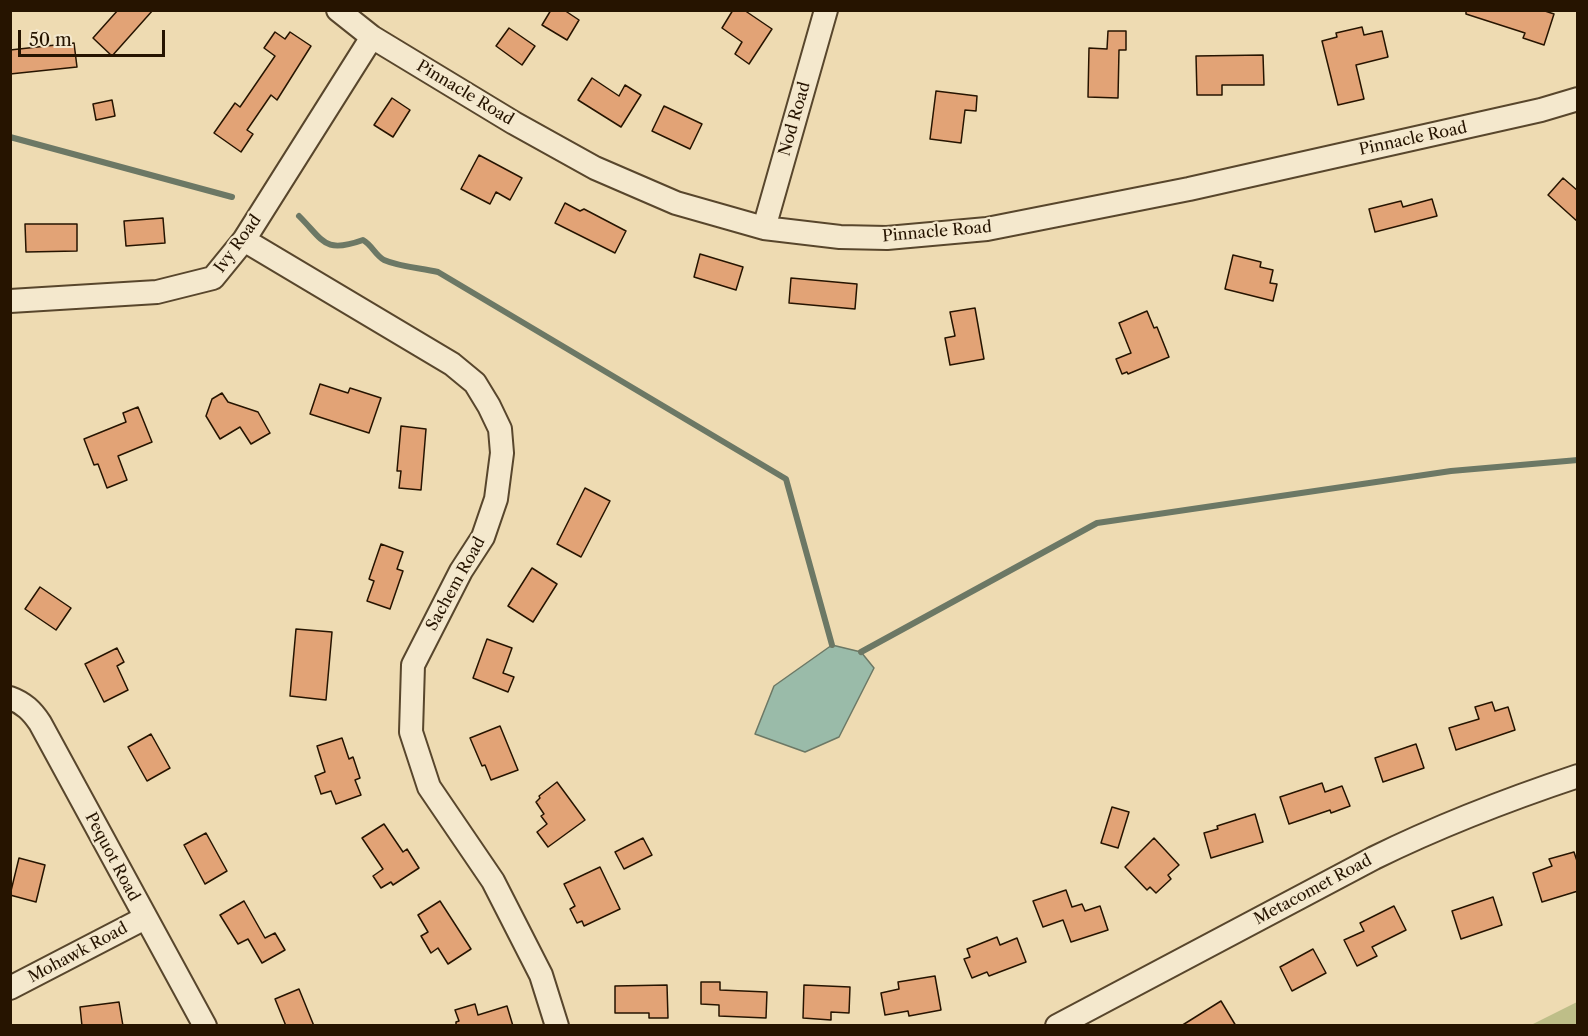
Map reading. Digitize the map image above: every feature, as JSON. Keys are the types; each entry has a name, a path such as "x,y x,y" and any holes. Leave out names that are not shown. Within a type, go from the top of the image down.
{"street":[{"name":"Pinnacle Road","path":"338,10 372,37 514,123 595,168 676,203 764,228 840,237 887,238 987,229 1201,186 1540,110 1578,99"},
{"name":"Nod Road","path":"764,228 826,10"},
{"name":"Ivy Road","path":"10,301 157,292 213,278 244,240 372,37"},
{"name":"Sachem Road","path":"244,240 452,364 475,382 500,429 502,453 496,499 483,537 461,571 412,665 411,732 429,787 493,881 541,975 557,1026"},
{"name":"Pequot Road","path":"10,698 19,701 33,712 40,723 205,1026"},
{"name":"Metacomet Road","path":"1057,1026 1426,832 1496,803 1578,776"},
{"name":"Mohawk Road","path":"10,988 145,918"}],"green space":[{"path":"1577,1002 1577,1025 1531,1025"}],"shaded area":[{"path":"832,645 861,652 874,668 839,737 805,752 755,734 774,686"}],"building":[{"path":"118,10 153,10 112,56 93,38"},
{"path":"551,10 564,10 579,20 567,40 542,25"},
{"path":"733,10 744,10 772,29 749,64 735,54 742,42 722,28"},
{"path":"1466,10 1542,10 1554,14 1544,45 1523,38 1525,33 1466,14"},
{"path":"1362,27 1364,35 1382,31 1388,57 1356,65 1364,99 1338,105 1322,41 1337,37 1336,33"},
{"path":"509,28 535,46 522,65 496,46"},
{"path":"1108,31 1126,31 1126,50 1119,50 1118,98 1088,97 1089,48 1107,49"},
{"path":"275,32 285,39 290,32 311,46 277,100 271,95 247,130 253,134 241,152 214,133 235,103 240,107 275,56 264,48"},
{"path":"74,43 77,67 10,74 10,50"},
{"path":"1263,55 1264,85 1222,85 1222,95 1197,95 1196,56"},
{"path":"592,78 619,96 625,85 641,95 621,127 578,100"},
{"path":"936,91 977,96 976,111 965,110 961,143 930,139"},
{"path":"392,98 410,110 393,137 374,125"},
{"path":"112,100 115,116 96,120 93,104"},
{"path":"664,106 702,124 690,149 652,131"},
{"path":"479,155 522,178 510,200 496,192 490,204 461,189"},
{"path":"1563,178 1578,191 1578,222 1548,195"},
{"path":"1432,199 1437,216 1375,232 1369,209 1401,201 1403,207"},
{"path":"565,203 580,211 584,209 626,231 615,253 555,223"},
{"path":"163,218 165,243 126,246 124,221"},
{"path":"25,224 77,224 77,251 26,252"},
{"path":"700,254 743,267 736,290 694,277"},
{"path":"1233,255 1261,262 1260,267 1273,270 1270,283 1277,284 1273,301 1225,289"},
{"path":"791,278 857,284 855,309 789,303"},
{"path":"975,308 984,359 950,365 945,338 955,336 950,312"},
{"path":"1147,311 1154,328 1157,327 1169,357 1128,374 1127,372 1122,374 1116,359 1131,353 1119,323"},
{"path":"320,384 348,393 350,388 381,398 369,433 310,414"},
{"path":"222,393 228,402 258,412 270,433 251,444 240,427 220,439 206,416 212,399"},
{"path":"138,407 152,442 118,456 127,480 107,488 98,464 94,465 84,439 126,422 123,413"},
{"path":"401,426 426,429 421,490 399,488 401,471 397,471"},
{"path":"585,488 610,501 581,557 557,544"},
{"path":"381,544 403,552 397,569 403,571 390,609 367,601 374,581 369,579"},
{"path":"532,568 557,584 533,622 508,606"},
{"path":"40,587 71,608 56,630 25,609"},
{"path":"296,629 332,632 326,700 290,696"},
{"path":"487,639 512,648 503,673 514,677 508,692 473,678"},
{"path":"117,648 124,662 117,666 128,690 104,702 85,664"},
{"path":"1492,702 1495,711 1508,707 1515,730 1456,750 1449,728 1479,719 1475,707"},
{"path":"500,726 518,770 491,780 470,738"},
{"path":"151,734 170,768 147,781 128,747"},
{"path":"342,738 349,759 353,757 360,778 355,780 361,795 336,804 331,791 321,794 315,776 325,772 317,746"},
{"path":"1416,744 1424,768 1383,782 1375,758"},
{"path":"557,782 585,820 548,847 537,832 547,824 536,802 539,796"},
{"path":"1322,783 1325,792 1342,786 1350,806 1331,813 1330,810 1289,824 1280,797"},
{"path":"1112,807 1129,812 1118,848 1101,843"},
{"path":"1255,814 1263,842 1211,858 1204,833 1218,829 1217,826"},
{"path":"384,824 403,852 407,849 419,868 393,885 391,882 381,888 373,876 383,869 362,838"},
{"path":"206,833 227,871 205,884 184,845"},
{"path":"643,838 652,855 624,869 615,852"},
{"path":"1154,838 1179,865 1168,875 1171,879 1156,893 1150,887 1147,890 1125,867"},
{"path":"1574,852 1578,864 1578,891 1542,902 1533,873 1552,866 1549,859"},
{"path":"19,858 45,865 36,902 10,895"},
{"path":"600,867 620,909 584,926 582,921 577,923 570,909 575,906 564,884"},
{"path":"1066,890 1072,907 1082,904 1085,911 1100,906 1108,930 1071,942 1063,920 1043,927 1033,901"},
{"path":"1493,897 1502,925 1461,939 1452,911"},
{"path":"244,901 265,938 275,933 285,950 262,963 248,939 238,944 220,915"},
{"path":"440,901 471,949 448,964 438,948 431,953 421,936 428,932 418,915"},
{"path":"1394,906 1406,930 1372,947 1377,956 1357,966 1344,940 1364,931 1360,923"},
{"path":"997,937 1000,945 1017,938 1026,962 989,976 987,972 972,978 964,959 970,957 967,949"},
{"path":"1313,949 1326,973 1292,991 1280,967"},
{"path":"935,976 941,1010 909,1016 908,1011 885,1015 881,993 899,989 898,982"},
{"path":"701,982 720,982 720,990 767,992 766,1018 719,1016 719,1005 701,1004"},
{"path":"667,985 668,1018 649,1018 649,1013 615,1013 615,986"},
{"path":"804,985 850,987 849,1013 831,1012 831,1020 803,1018"},
{"path":"299,989 314,1026 286,1026 275,999"},
{"path":"1221,1001 1236,1026 1181,1026"},
{"path":"119,1002 123,1026 82,1026 80,1007"},
{"path":"475,1004 478,1015 507,1006 513,1026 456,1026 456,1022 459,1021 455,1010"}],"waterway":[{"path":"10,137 232,197"},
{"path":"299,216 326,243 340,246 363,240 384,260 438,272 786,479 832,645"},
{"path":"861,652 1097,523 1451,471 1578,460"}]}
